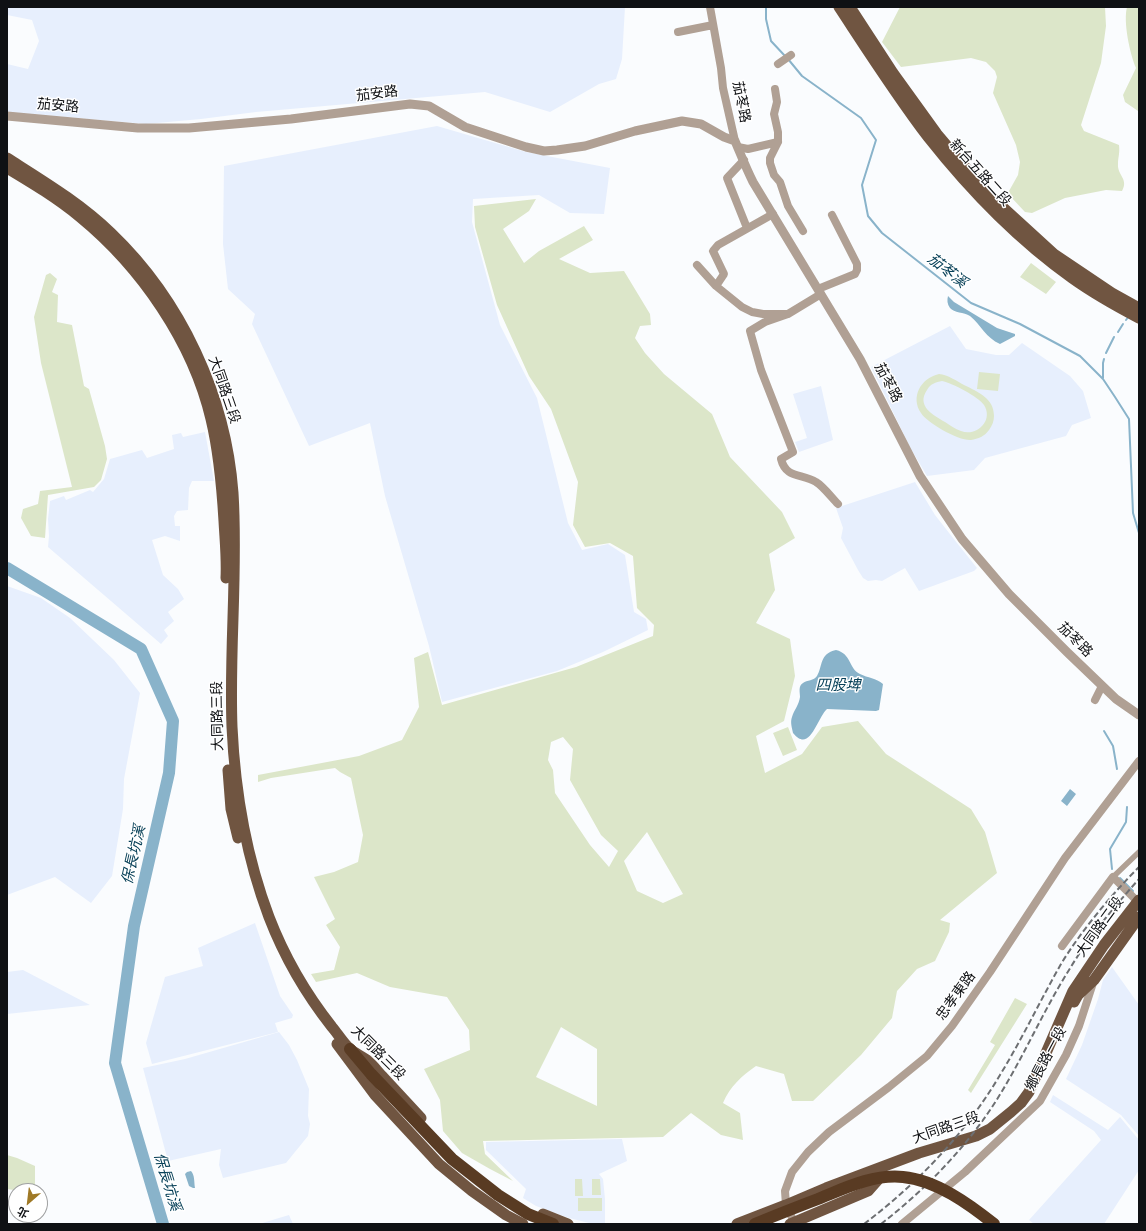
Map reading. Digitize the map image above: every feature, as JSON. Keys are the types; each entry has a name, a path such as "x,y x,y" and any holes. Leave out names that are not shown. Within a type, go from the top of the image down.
{"highway":[{"path":"350,1049 371,1074 452,1159 498,1195 528,1214 553,1224"},
{"path":"355,1067 459,1172 497,1201 538,1224"},
{"path":"755,1224 856,1183 881,1177 903,1176 940,1188 955,1196 994,1224"},
{"path":"767,1224 857,1187 872,1183 904,1181 932,1189 942,1194 960,1204 988,1224"}],"main road":[{"name":"新台五路二段","path":"839,7 891,87 928,137 974,190 1011,228 1072,278 1107,301 1139,318"},
{"name":"新台五路二段","path":"850,7 892,73 937,134 996,201 1054,254 1112,293 1139,308"},
{"name":"大同路三段","path":"7,158 76,203 124,246 148,274 166,300 185,332 207,376 219,414 233,492 234,552 232,725 235,774 245,835 270,919 291,966 316,1007 350,1049 368,1061 454,1154 489,1184 521,1205 568,1224"},
{"name":"大同路三段","path":"7,168 71,210 108,242 125,260 146,286 166,316 179,338 199,381 211,419 222,485 227,566 225,725 231,809 263,921 286,970 313,1013 375,1095 439,1164 472,1192 506,1215 523,1224"},
{"name":"大同路二段","path":"1090,976 1104,945 1138,900"},
{"name":"大同路二段","path":"1090,976 1139,917"},
{"name":"大同路三段","path":"736,1224 826,1188 912,1156 976,1136 990,1129 1021,1103 1028,1092 1073,991 1090,976"},
{"name":"大同路三段","path":"792,1223 868,1191 886,1171 921,1157 980,1140 994,1133 1014,1117 1031,1097 1078,995 1090,976"}],"street":[{"name":"茄苳路","path":"710,7 723,88 736,144 744,160 746,168 772,214 860,359 920,476 962,539 1009,594 1102,686 1116,699 1139,715"},
{"path":"678,32 713,25"},
{"path":"778,64 791,55"},
{"path":"775,89 777,102 774,114 778,132 778,142 770,158 770,163 774,175 780,182 788,206 803,231"},
{"name":"茄安路","path":"7,116 138,128 189,128 291,119 410,104 429,106 465,127 526,147 544,151 585,146 636,131 682,121 701,124 736,144"},
{"path":"736,144 748,148 778,142"},
{"path":"744,160 726,178 747,228"},
{"path":"716,286 724,274 713,251 718,245 772,214"},
{"path":"832,215 857,264 855,274 820,291 788,314 764,322 750,331 761,370 793,452 781,460 783,465 788,472 816,482 838,504"},
{"path":"697,264 716,286 742,307 752,312 763,314 788,314"},
{"path":"1095,700 1102,686"},
{"name":"忠孝東路","path":"792,1223 786,1205 784,1191 789,1178 808,1152 829,1132 889,1087 927,1056 947,1032 990,972 1065,858 1139,761"},
{"path":"1062,946 1113,877 1139,852"},
{"path":"1113,877 1138,900"},
{"name":"鄉長路一段","path":"902,1224 965,1172 1040,1101 1066,1055 1078,1026 1090,976"}],"shaded area":[{"path":"7,7 625,7 622,59 616,79 599,84 550,112 485,92 256,112 146,124 7,112 7,64 28,69 39,41 32,20 7,15"},
{"path":"437,126 526,152 610,168 604,214 570,213 539,195 473,199 472,222 500,325 537,398 568,523 582,550 608,544 625,555 634,612 646,619 648,630 603,652 557,671 442,702 429,646 385,496 370,423 309,446 252,324 255,314 228,289 223,244 224,166"},
{"path":"950,326 966,349 996,355 1009,355 1022,343 1070,376 1083,391 1091,418 1072,425 1066,436 985,458 974,470 927,476 911,449 871,367"},
{"path":"821,386 833,440 799,452 795,442 807,438 793,394"},
{"path":"205,432 214,481 192,481 189,488 188,510 177,511 174,516 175,526 180,526 180,541 165,536 152,540 163,575 178,589 184,599 168,612 174,621 164,630 168,636 161,644 48,547 48,519 50,501 64,496 66,500 90,490 93,492 104,479 110,459 142,450 147,458 174,449 172,435 181,433 183,437"},
{"path":"915,482 935,515 977,568 974,571 919,591 905,568 882,581 868,581 863,578 841,538 843,528 836,508"},
{"path":"7,586 41,598 70,618 114,660 140,693 124,779 123,809 112,876 91,903 55,877 7,895"},
{"path":"255,923 280,996 293,1015 292,1018 275,1023 278,1032 152,1064 146,1043 165,977 203,966 198,948"},
{"path":"1112,967 1139,1005 1139,1136 1121,1115 1066,1079 1082,1045 1103,980"},
{"path":"23,970 90,1005 7,1014 7,972"},
{"path":"279,1032 289,1045 297,1060 309,1089 308,1116 310,1124 308,1136 286,1163 223,1178 219,1165 221,1149 168,1161 143,1068 185,1059"},
{"path":"1053,1095 1108,1130 1120,1117 1139,1140 1139,1170 1104,1224 1034,1224 1029,1220 1101,1140 1094,1131 1050,1102"},
{"path":"622,1139 627,1161 599,1174 603,1179 605,1224 593,1224 569,1218 536,1206 523,1198 526,1189 486,1150 486,1142"},
{"path":"289,1215 293,1224 259,1224"}],"green space":[{"path":"900,7 1105,7 1106,26 1101,63 1081,125 1084,131 1119,145 1118,168 1124,180 1124,187 1122,191 1106,190 1065,198 1032,213 1025,212 1010,196 1009,191 1018,175 1020,162 1016,145 993,93 997,77 995,71 986,62 971,58 901,67 882,42"},
{"path":"1127,7 1139,7 1138,111 1125,102 1123,95 1136,68 1128,38 1126,21"},
{"path":"536,199 529,211 503,229 524,263 539,251 584,226 593,240 559,259 590,273 624,271 650,314 651,325 640,326 635,338 645,353 664,374 712,414 730,457 782,512 795,538 769,554 775,590 756,623 790,639 795,676 784,721 756,736 765,773 802,754 822,727 858,721 886,754 971,809 985,832 997,873 940,920 950,923 949,932 935,961 917,969 897,991 892,1018 861,1055 813,1101 792,1101 784,1074 756,1066 737,1082 729,1091 723,1103 740,1113 743,1140 721,1135 691,1113 663,1137 483,1141 485,1154 513,1181 462,1153 443,1131 440,1100 424,1069 470,1050 469,1030 447,997 390,987 357,973 316,982 311,974 334,970 340,947 326,925 335,919 314,877 334,872 358,862 363,835 351,778 335,768 271,778 258,782 258,775 359,756 402,740 419,707 414,658 428,652 442,705 576,667 653,636 654,625 637,608 633,556 610,543 585,547 573,525 578,482 551,409 529,376 497,305 475,227 474,206","holes":["563,737 573,749 570,780 601,835 618,851 609,867 590,845 555,793 553,770 548,760 551,742","647,832 683,894 663,903 637,891 624,861","561,1027 597,1049 597,1106 536,1077"]},
{"path":"1031,263 1056,282 1046,294 1020,277"},
{"path":"50,273 57,279 52,292 58,295 57,322 72,325 84,386 89,389 105,446 107,459 101,480 94,487 48,495 45,538 31,536 21,518 23,509 38,504 40,491 72,487 41,363 34,317 46,275"},
{"path":"979,372 1000,374 998,391 977,389"},
{"path":"939,374 949,377 980,393 988,400 993,410 994,418 991,427 985,434 976,439 966,440 951,435 924,417 918,407 917,395 922,384 933,376","holes":["940,381 946,382 971,394 984,405 987,417 985,422 978,430 972,432 959,430 927,409 923,401 927,390 930,386"]},
{"path":"788,727 797,750 783,756 773,733"},
{"path":"1015,998 1027,1004 971,1093 968,1090 995,1045 990,1042"},
{"path":"7,1155 35,1166 35,1183 8,1183 7,1189"},
{"path":"575,1179 582,1179 583,1196 575,1196"},
{"path":"592,1179 600,1179 601,1195 592,1195"},
{"path":"578,1198 602,1198 602,1211 578,1211"}],"water":[{"path":"948,296 954,302 997,328 1015,334 1015,336 1000,344 987,335 970,316 952,310 948,305"},
{"name":"四股埤","path":"836,650 845,655 853,668 860,674 878,680 883,684 879,710 827,709 823,713 809,737 804,739 799,738 793,733 791,721 798,705 800,686 805,682 816,678 824,657"},
{"path":"1070,789 1076,794 1067,806 1061,801"},
{"path":"191,1171 194,1177 195,1188 189,1186 185,1174"}],"waterway":[{"name":"茄苳溪","path":"766,7 766,19 771,41 785,56"},
{"name":"茄苳溪","path":"788,59 802,76 861,118 876,140 862,185 868,216 882,233 971,303 1020,324 1080,356 1103,379 1129,419 1133,513 1139,533"},
{"path":"1126,320 1129,316"},
{"path":"1118,332 1123,324"},
{"path":"1106,353 1114,337"},
{"path":"1103,378 1104,359"},
{"name":"保長坑溪","path":"7,568 141,649 173,721 169,773 134,926 115,1063 163,1224"},
{"path":"1104,731 1113,746 1117,769"},
{"path":"1112,869 1110,849 1126,822 1127,807"},
{"path":"1120,878 1133,891"}],"railway":[{"path":"864,1224 903,1192 922,1174 972,1117 1008,1061 1069,951 1097,913 1139,867"},
{"path":"881,1224 939,1173 977,1129 1010,1078 1048,1005 1076,958 1102,923 1139,879"}]}
